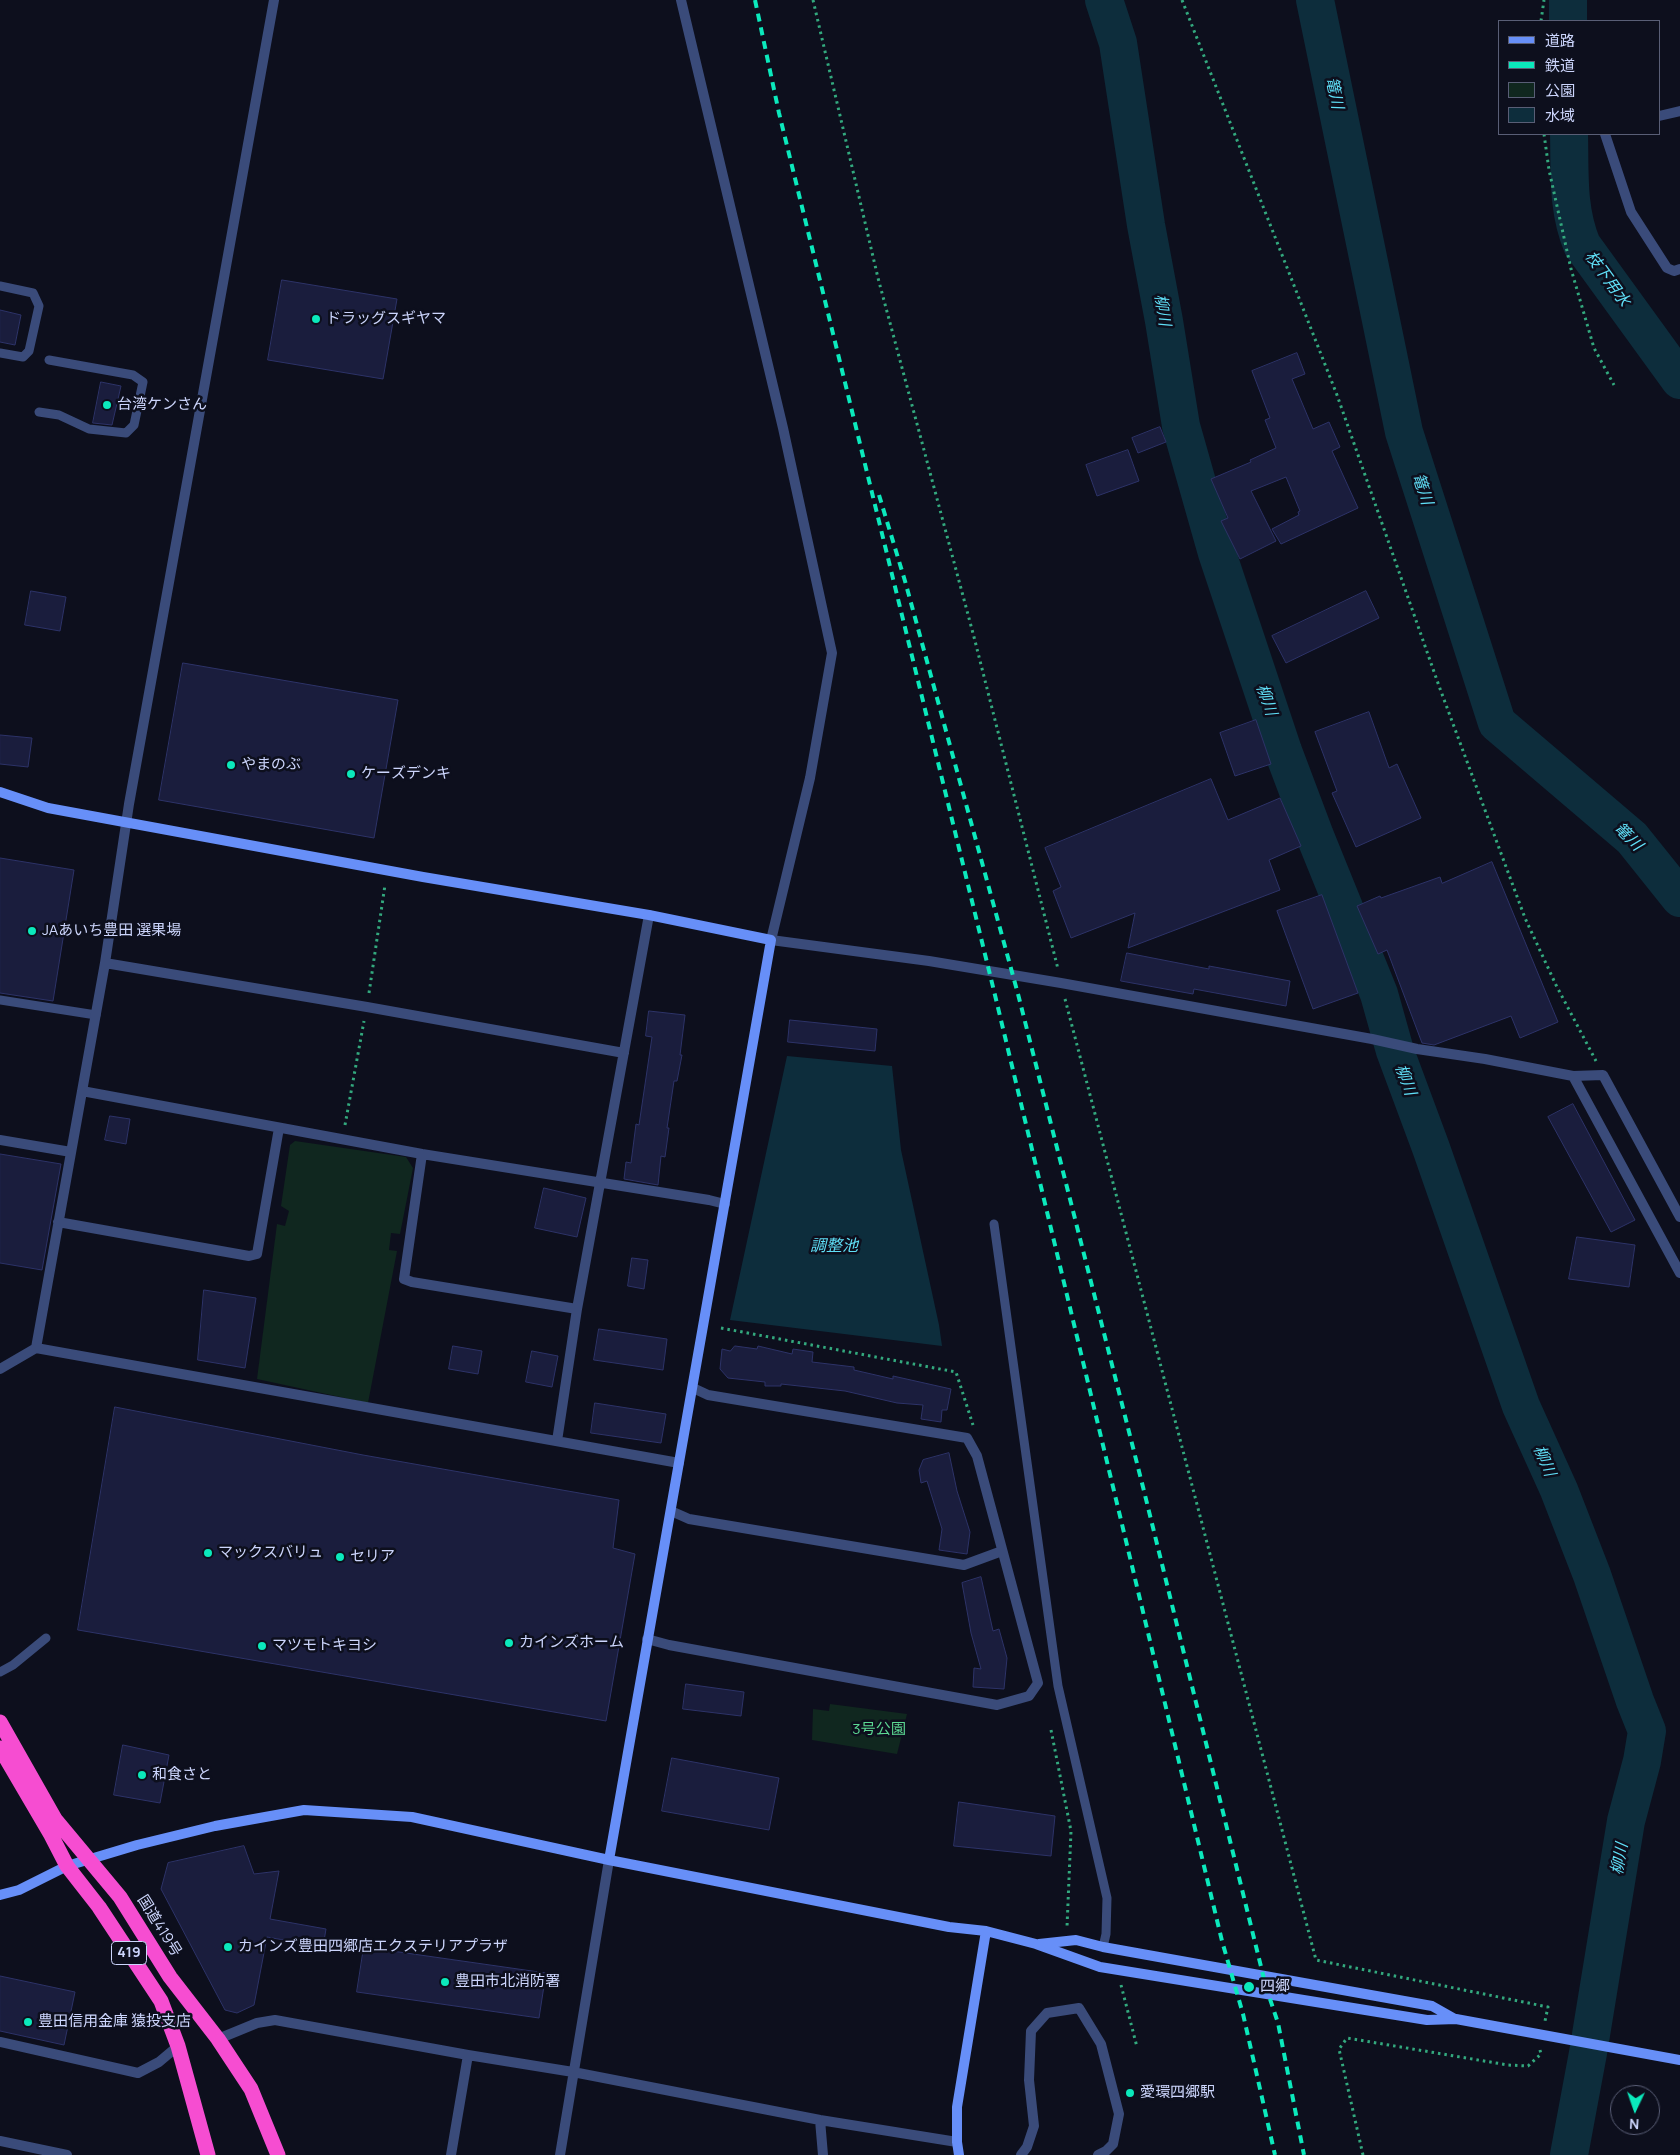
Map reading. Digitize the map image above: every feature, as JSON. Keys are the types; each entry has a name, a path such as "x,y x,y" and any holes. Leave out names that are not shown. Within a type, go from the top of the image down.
{"highway":[{"name":"国道419号","path":"0,1722 56,1819 120,1897 170,1977 218,2039 251,2089 278,2155"},
{"name":"419","path":"0,1748 52,1835 67,1866 99,1907 161,2001 178,2046 208,2155"}],"street":[{"path":"36,1348 105,963 126,822 274,0"},
{"path":"560,2155 647,1639 771,940 810,778 832,653 783,428 682,0"},
{"path":"1660,116 1680,111"},
{"path":"1606,135 1631,212 1667,268 1674,271 1680,269"},
{"path":"0,792 48,808 423,877 649,915 771,940 929,961 1061,983 1372,1039 1416,1049 1485,1058 1573,1076 1604,1075 1680,1216"},
{"path":"557,1441 577,1309 649,915"},
{"path":"105,963 377,1008 624,1053"},
{"path":"1573,1076 1680,1273"},
{"path":"82,1091 422,1154 601,1182 725,1204"},
{"path":"58,1222 249,1256 257,1254 279,1128"},
{"path":"0,1140 72,1152"},
{"path":"422,1154 404,1279 412,1282 577,1309"},
{"path":"0,1369 36,1348 679,1462"},
{"path":"647,1639 997,1705 1029,1696 1038,1683 977,1456 967,1438 708,1395 693,1388"},
{"path":"671,1511 689,1519 964,1565 1002,1551"},
{"path":"0,1895 19,1890 67,1866 137,1845 215,1826 304,1810 412,1817 609,1860 949,1927 986,1931 1036,1944 1100,1967 1427,2020 1456,2019 1538,2035 1553,2035 1680,2060"},
{"path":"960,2155 957,2142 957,2107 986,1931"},
{"path":"1036,1944 1076,1940 1103,1947 1432,2006 1456,2019"},
{"path":"1021,2155 1027,2146 1034,2126 1029,2080 1031,2032 1047,2013 1079,2008 1102,2044 1119,2114 1114,2144 1098,2155"},
{"path":"218,2039 257,2023 275,2020 573,2072 820,2120 957,2142"},
{"path":"0,2042 138,2073 159,2062 178,2046"},
{"path":"452,2155 468,2055"},
{"path":"820,2120 823,2155"},
{"path":"0,2141 67,2155"}],"lane":[{"path":"0,286 32,293 40,306 29,351 23,357 0,353"},
{"path":"39,412 59,415 89,429 126,433 134,425 143,382 133,375 49,360"},
{"path":"0,1000 96,1015"},
{"path":"994,1224 1058,1686 1107,1898 1106,1934 1103,1947"},
{"path":"0,1672 13,1665 46,1638"}],"path":[{"path":"813,0 878,278 974,637 1061,983 1316,1960 1548,2007 1546,2019 1538,2035 1541,2054 1528,2066 1508,2065 1348,2038 1339,2049 1363,2155"},
{"path":"1182,0 1337,395 1439,686 1525,918 1556,984 1604,1075"},
{"path":"1542,20 1544,0"},
{"path":"1544,135 1549,170 1571,269 1594,348 1614,385"},
{"path":"721,1328 956,1372 975,1433 967,1438"},
{"path":"1049,1722 1070,1831 1067,1930"},
{"path":"1121,1984 1137,2047"}],"green space":[{"path":"295,1141 406,1157 413,1168 400,1234 391,1233 389,1250 397,1251 368,1403 257,1379 277,1224 285,1226 289,1211 281,1206 290,1145"},
{"name":"3号公園","path":"830,1704 907,1714 897,1754 812,1740 813,1709 829,1711"}],"water":[{"name":"調整池","path":"787,1056 892,1066 901,1150 942,1346 730,1320"}],"building":[{"path":"282,280 397,299 383,379 268,360"},
{"path":"0,310 21,315 15,345 0,342"},
{"path":"1297,353 1305,374 1292,379 1313,429 1329,422 1340,447 1332,451 1358,508 1281,544 1272,529 1299,515 1298,512 1300,511 1286,477 1251,491 1276,541 1240,559 1221,521 1228,518 1211,479 1251,462 1250,460 1276,448 1265,420 1270,418 1252,371"},
{"name":"台湾ケンさん","path":"101,382 121,386 112,425 93,423"},
{"path":"1160,427 1166,442 1138,453 1132,438"},
{"path":"1128,450 1139,481 1097,496 1086,465"},
{"path":"31,591 66,597 60,631 25,625"},
{"path":"1366,591 1379,618 1286,663 1272,636"},
{"path":"183,663 398,700 374,838 159,800"},
{"path":"1369,712 1389,768 1397,764 1421,818 1356,847 1332,793 1337,791 1315,732"},
{"path":"1256,720 1271,764 1235,776 1220,733"},
{"path":"0,735 32,738 28,767 0,764"},
{"path":"1211,779 1228,820 1280,798 1301,846 1269,860 1280,890 1128,948 1135,913 1071,938 1053,891 1061,887 1045,848"},
{"name":"JAあいち豊田 選果場","path":"0,858 74,870 53,1001 0,993"},
{"path":"1492,862 1558,1022 1520,1038 1511,1016 1434,1045 1422,1043 1387,950 1378,954 1357,906 1380,896 1381,898 1440,877 1442,883"},
{"path":"1322,895 1358,993 1313,1009 1277,911"},
{"path":"1127,953 1209,969 1209,966 1290,981 1286,1006 1194,989 1193,994 1121,981"},
{"path":"649,1011 685,1015 680,1055 682,1055 677,1081 674,1081 665,1157 661,1156 658,1185 624,1179 626,1162 631,1163 636,1124 639,1125 652,1037 646,1036"},
{"path":"790,1020 877,1029 875,1051 788,1042"},
{"path":"1573,1104 1635,1220 1611,1232 1548,1117"},
{"path":"110,1116 130,1119 126,1144 105,1140"},
{"path":"0,1154 61,1164 42,1270 0,1263"},
{"path":"544,1188 586,1198 577,1237 535,1228"},
{"path":"1577,1237 1635,1245 1629,1287 1569,1279"},
{"path":"632,1258 648,1260 644,1289 628,1286"},
{"path":"204,1290 256,1298 245,1368 198,1360"},
{"path":"599,1329 667,1339 663,1370 594,1360"},
{"path":"453,1346 482,1351 478,1374 449,1369"},
{"path":"735,1346 757,1349 758,1346 792,1354 793,1349 813,1352 812,1362 854,1367 854,1370 893,1379 893,1376 951,1389 947,1410 942,1410 941,1422 921,1419 923,1405 897,1403 845,1391 781,1384 781,1386 765,1386 765,1382 728,1378 720,1369 722,1349 730,1351"},
{"path":"532,1351 558,1356 552,1387 526,1382"},
{"path":"595,1403 666,1414 661,1443 591,1433"},
{"path":"115,1407 363,1455 619,1500 613,1548 635,1554 606,1721 78,1630"},
{"path":"949,1453 957,1491 970,1532 967,1554 939,1550 942,1529 927,1481 921,1483 919,1470 923,1460"},
{"path":"981,1577 993,1631 999,1629 1007,1658 1004,1689 973,1687 974,1668 981,1669 971,1633 962,1583"},
{"path":"686,1684 744,1692 741,1716 683,1709"},
{"name":"和食さと","path":"123,1745 169,1755 160,1803 114,1795"},
{"path":"672,1758 779,1778 769,1830 662,1811"},
{"path":"959,1802 1055,1816 1051,1856 954,1846"},
{"name":"カインズ豊田四郷店エクステリアプラザ","path":"244,1846 254,1874 279,1871 270,1919 326,1929 323,1947 267,1937 254,2005 237,2013 225,2010 161,1889 168,1863"},
{"path":"364,1947 546,1973 539,2018 357,1992"},
{"path":"0,1976 75,1992 64,2045 0,2031"}],"waterway":[{"name":"柳川","path":"1104,0 1118,43 1146,225 1181,426 1217,553 1283,751 1379,994 1395,1051 1521,1406 1559,1490 1592,1575 1647,1731 1642,1761 1626,1821 1588,2053 1569,2155"},
{"name":"篭川","path":"1315,0 1404,432 1497,723 1632,838 1680,898"},
{"name":"枝下用水","path":"1568,0 1568,20"},
{"name":"枝下用水","path":"1569,135 1572,204 1577,231 1582,245 1680,380"}],"railway":[{"path":"755,0 779,113 994,991 1222,1941 1243,2014 1275,2155"},
{"path":"879,495 905,581 1018,994 1143,1487 1266,1987 1278,2023 1304,2155"}],"place":[{"name":"ドラッグスギヤマ","path":"316,319"},
{"name":"台湾ケンさん","path":"107,405"},
{"name":"やまのぶ","path":"231,765"},
{"name":"ケーズデンキ","path":"351,774"},
{"name":"JAあいち豊田 選果場","path":"32,931"},
{"name":"マックスバリュ","path":"208,1553"},
{"name":"セリア","path":"340,1557"},
{"name":"カインズホーム","path":"509,1643"},
{"name":"マツモトキヨシ","path":"262,1646"},
{"name":"和食さと","path":"142,1775"},
{"name":"カインズ豊田四郷店エクステリアプラザ","path":"228,1947"},
{"name":"豊田市北消防署","path":"445,1982"},
{"name":"四郷","path":"1249,1987"},
{"name":"豊田信用金庫 猿投支店","path":"28,2022"},
{"name":"愛環四郷駅","path":"1130,2093"}]}
